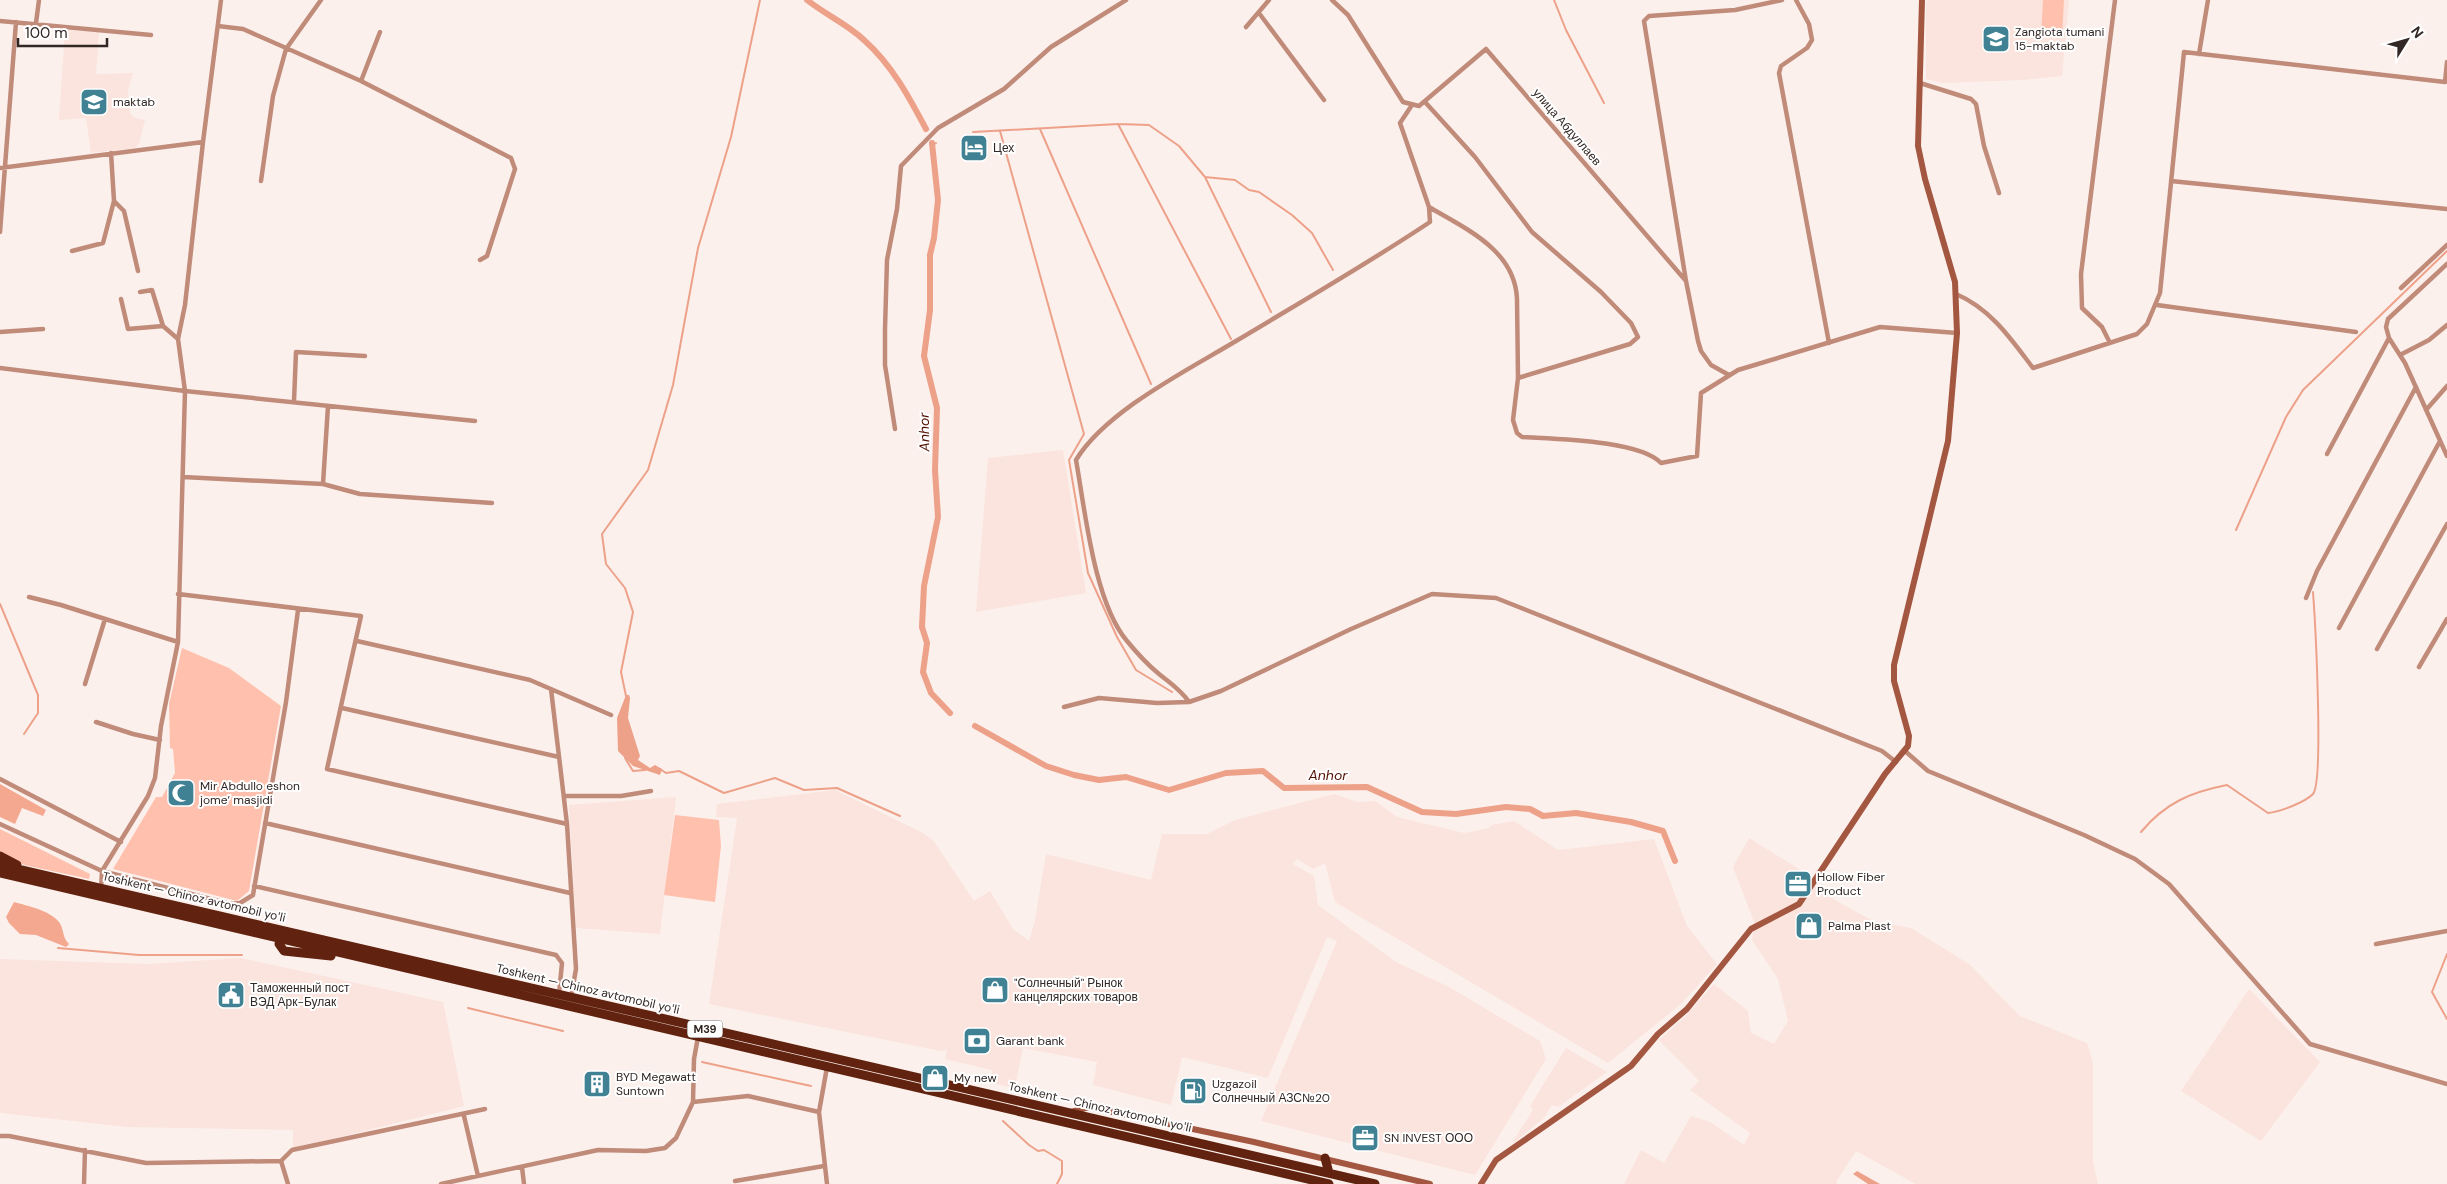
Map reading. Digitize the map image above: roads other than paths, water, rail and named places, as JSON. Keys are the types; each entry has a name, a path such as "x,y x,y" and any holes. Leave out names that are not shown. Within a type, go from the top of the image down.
{"highway":[{"path":"0,856 34,877"},
{"name":"Toshkent — Chinoz avtomobil yoʻli","path":"0,865 34,877 279,938 298,939 559,995 1375,1184"},
{"name":"Toshkent — Chinoz avtomobil yoʻli","path":"0,873 102,888 223,915 286,932 298,939 373,960 1329,1184"},
{"path":"0,880 34,877"},
{"path":"286,932 279,938 280,946 284,951 373,960"},
{"path":"1208,1156 1217,1147"},
{"path":"1325,1158 1329,1173"}],"street":[{"path":"36,23 39,0"},
{"path":"102,888 102,871 122,842 148,796 154,778 161,726 178,642 185,391 178,339 185,305 221,0"},
{"path":"261,181 273,96 286,49 321,0"},
{"path":"895,429 885,365 885,329 887,260 896,210 901,166 938,128 1004,89 1052,47 1126,0"},
{"path":"1246,27 1269,0"},
{"path":"1332,0 1348,14 1403,102 1419,106 1425,102 1475,157 1532,232 1601,292 1631,323 1638,337 1630,344 1518,378"},
{"path":"1729,375 1711,365 1701,351 1686,281 1644,22 1649,16 1734,10 1782,0"},
{"path":"1796,0 1809,24 1812,40 1807,48 1781,66 1779,73 1829,343"},
{"path":"1482,1184 1496,1160 1630,1066 1658,1034 1687,1009 1751,929 1799,904 1908,744 1908,736 1895,686 1895,660 1948,441 1957,333 1956,294 1952,270 1919,154 1922,0"},
{"path":"2110,343 2102,328 2082,308 2081,274 2115,0"},
{"path":"2200,54 2208,0"},
{"path":"1258,13 1324,100"},
{"path":"0,21 151,35"},
{"path":"0,232 3,168 16,22"},
{"path":"218,26 243,29 361,81 511,158 515,169 487,256 480,260"},
{"path":"361,81 380,32"},
{"name":"улица Абдуллаев","path":"1425,102 1486,49 1686,281"},
{"path":"1956,294 1969,299 2000,324 2033,368 2133,336 2141,331 2157,304 2184,52 2445,82 2447,62"},
{"path":"1920,83 1971,99 1976,104 1984,146 1999,193"},
{"path":"1190,702 1181,690 1157,673 1126,640 1114,620 1097,575 1076,460 1083,448 1110,420 1181,374 1354,271 1430,222 1429,207 1400,123 1412,104"},
{"path":"3,168 203,142"},
{"path":"72,251 103,243 114,201 111,153"},
{"path":"2171,181 2447,209"},
{"path":"114,201 124,211 138,271"},
{"path":"1429,207 1486,242 1504,260 1513,274 1517,286 1518,378 1513,420 1517,433 1522,437 1582,441 1624,447 1645,452 1663,462 1698,455 1700,398 1704,390 1738,370 1880,327 1957,333"},
{"path":"2401,288 2447,245"},
{"path":"2447,264 2388,319 2386,327 2445,448 2447,456"},
{"path":"140,292 152,290 163,326 178,339"},
{"path":"121,300 128,329 163,326"},
{"path":"2157,304 2356,332"},
{"path":"2400,355 2429,340 2447,325"},
{"path":"0,332 43,329"},
{"path":"2327,454 2390,338"},
{"path":"294,401 296,352 365,356"},
{"path":"0,368 185,391 475,420"},
{"path":"2426,410 2447,386"},
{"path":"2306,598 2317,571 2416,387"},
{"path":"323,484 328,406"},
{"path":"2339,628 2440,441"},
{"path":"184,476 323,484 360,494 492,503"},
{"path":"2377,649 2447,524"},
{"path":"178,594 298,610 359,614 361,618 357,640 327,769 567,824"},
{"path":"1064,707 1098,698 1157,703 1190,702 1221,691 1351,629 1432,594 1496,598 1882,751 1896,762"},
{"path":"29,597 178,642"},
{"path":"0,824 102,871 230,904 240,903 253,895 286,702 298,610"},
{"path":"85,684 105,619"},
{"path":"2419,667 2447,619"},
{"path":"357,640 530,680 611,715"},
{"path":"551,689 567,824 576,969 571,998"},
{"path":"342,708 559,757"},
{"path":"96,722 133,734 160,740"},
{"path":"1905,751 1928,771 2084,835 2135,859 2147,867 2168,884 2310,1044 2447,1084"},
{"path":"0,779 122,842"},
{"path":"564,796 621,796 651,791"},
{"path":"265,823 570,893"},
{"path":"254,886 556,955 561,959 563,968 559,995"},
{"path":"223,915 230,904"},
{"path":"2376,944 2447,931"},
{"path":"441,1184 598,1150 646,1151 665,1148 676,1138 694,1102 694,1059 698,1037"},
{"path":"827,1067 819,1112 827,1184"},
{"path":"694,1102 748,1096 819,1112"},
{"name":"M39","path":"1068,1112 1089,1107 1325,1158 1430,1184"},
{"path":"0,1136 85,1150 146,1163 281,1161 292,1150 464,1116 485,1109"},
{"path":"464,1116 478,1176"},
{"path":"1217,1147 1223,1136"},
{"path":"84,1184 85,1150"},
{"path":"281,1161 288,1184"},
{"path":"735,1181 824,1166"},
{"path":"522,1167 524,1184"}],"waterway":[{"path":"626,696 621,672 633,612 625,588 606,564 602,534 648,470 673,385 698,248 731,137 760,0"},
{"name":"Anhor","path":"807,0 851,29 874,50 899,82 926,129"},
{"path":"1554,0 1566,30 1604,103"},
{"path":"1118,124 1231,339"},
{"path":"973,132 1118,124 1149,125 1179,146 1205,177 1271,312"},
{"path":"1040,129 1151,384"},
{"path":"1000,131 1084,434 1069,460 1088,573 1117,637 1136,670 1172,692"},
{"name":"Anhor","path":"932,143 938,200 934,238 930,255 930,310 924,356 937,408 935,470 938,517 924,586 922,627 927,643 923,672 931,693 950,713"},
{"path":"1205,177 1235,180 1249,190 1259,192 1292,215 1312,233 1333,270"},
{"path":"2236,530 2286,417 2303,390 2447,251"},
{"path":"2141,832 2169,806 2190,795 2227,785 2268,813 2304,801 2313,794 2318,761 2317,664 2313,592"},
{"path":"0,604 38,695 38,713 24,734"},
{"name":"Anhor","path":"975,726 1046,766 1074,775 1099,780 1126,777 1169,790 1226,773 1263,771 1284,788 1367,787 1422,812 1456,814 1506,807 1530,809 1543,816 1576,813 1631,822 1663,831 1675,861"},
{"path":"625,758 633,771 645,770"},
{"path":"660,769 666,773 679,771 724,793 775,778 804,790 837,788 900,816"},
{"path":"58,948 139,955 242,955"},
{"path":"2447,954 2432,992 2447,1019"},
{"path":"468,1008 563,1031"},
{"path":"702,1062 811,1086"},
{"path":"1003,1121 1029,1145 1038,1151 1044,1150 1062,1161 1062,1174 1057,1184"}],"place":[{"name":"Zangiota tumani 15-maktab","path":"1996,39"},
{"name":"maktab","path":"94,102"},
{"name":"Цех","path":"974,148"},
{"name":"Mir Abdullo eshon jome’ masjidi","path":"181,793"},
{"name":"Hollow Fiber Product","path":"1798,884"},
{"name":"Palma Plast","path":"1809,926"},
{"name":"\"Солнечный\" Рынок канцелярских товаров","path":"995,990"},
{"name":"Таможенный пост ВЭД Арк-Булак","path":"231,995"},
{"name":"Garant bank","path":"977,1041"},
{"name":"My new","path":"935,1078"},
{"name":"BYD Megawatt Suntown","path":"597,1084"},
{"name":"Uzgazoil Солнечный АЗС№20","path":"1193,1091"},
{"name":"SN INVEST ООО","path":"1365,1138"}]}
